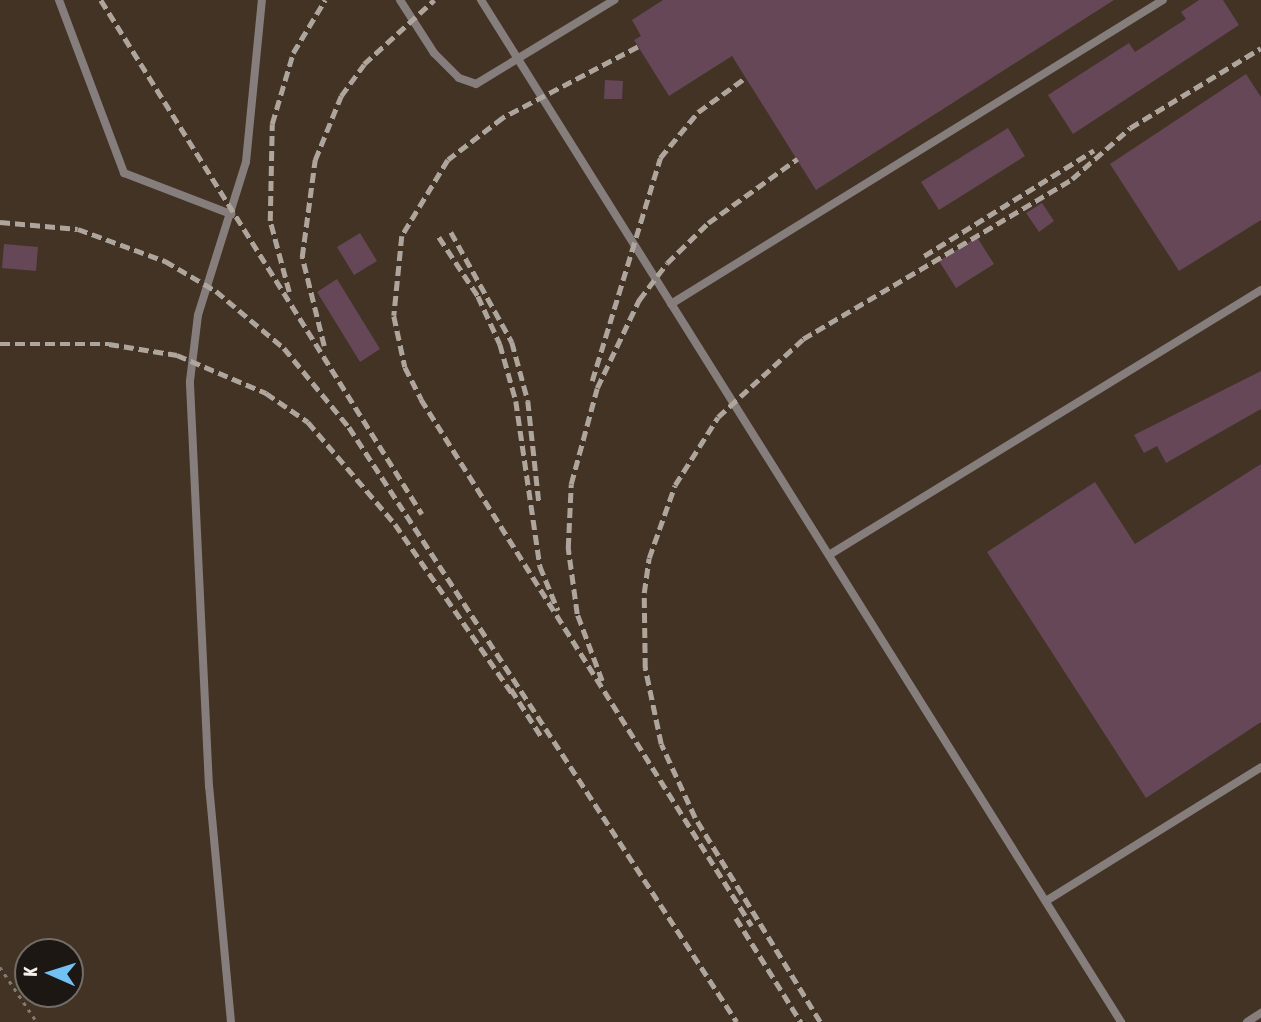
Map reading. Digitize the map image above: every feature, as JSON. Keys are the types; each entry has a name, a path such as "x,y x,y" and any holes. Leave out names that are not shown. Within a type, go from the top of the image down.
{"lane":[{"path":"59,0 124,173 231,214"},
{"path":"231,1022 209,787 190,381 198,315 246,162 262,0"},
{"path":"400,0 459,78 476,84 519,61 614,0"},
{"path":"481,0 1122,1022"},
{"path":"671,304 1163,0"},
{"path":"829,555 1261,290"},
{"path":"1046,901 1261,767"},
{"path":"1247,1022 1261,1013"}],"path":[{"path":"0,967 37,1022"}],"shaded area":[{"path":"0,0 1261,0 1261,1022 0,1022"}],"building":[{"path":"663,0 1114,0 816,190 732,56 669,96 634,40 641,36 632,20"},
{"path":"1199,0 1223,0 1239,25 1073,134 1048,95 1129,43 1135,52 1186,19 1181,12"},
{"path":"1246,74 1261,97 1261,220 1179,271 1110,164"},
{"path":"605,80 623,81 622,99 604,99"},
{"path":"1008,128 1025,156 939,210 921,182"},
{"path":"1042,203 1054,221 1039,232 1026,213"},
{"path":"360,233 377,261 354,275 337,247"},
{"path":"977,237 994,264 956,288 939,261"},
{"path":"4,244 38,247 36,271 2,268"},
{"path":"337,279 380,349 360,362 317,292"},
{"path":"1261,371 1261,409 1166,463 1157,446 1144,453 1134,435"},
{"path":"1261,464 1261,722 1146,798 987,552 1095,482 1135,544"}],"railway":[{"path":"101,0 422,514"},
{"path":"289,292 270,221 272,124 293,53 325,0"},
{"path":"324,346 302,257 315,160 341,96 364,64 434,0"},
{"path":"638,47 503,118 448,160 402,236 394,316 405,367 421,399 752,926"},
{"path":"820,1022 695,818 661,744 645,668 644,593 649,558 675,485 718,417 803,339 1072,179 1130,128 1261,48"},
{"path":"592,381 660,158 698,112 745,78"},
{"path":"924,256 1094,150"},
{"path":"602,681 577,614 568,548 571,484 597,388 639,300 667,263 708,223 797,159"},
{"path":"0,222 78,229 165,261 216,291 284,348 349,427 737,1022"},
{"path":"451,232 512,342 528,401 539,503"},
{"path":"439,237 478,296 500,344 516,401 540,566 558,610"},
{"path":"0,344 109,344 177,355 266,393 308,422 395,524 514,696"},
{"path":"511,689 543,739"},
{"path":"736,918 801,1022"}]}
